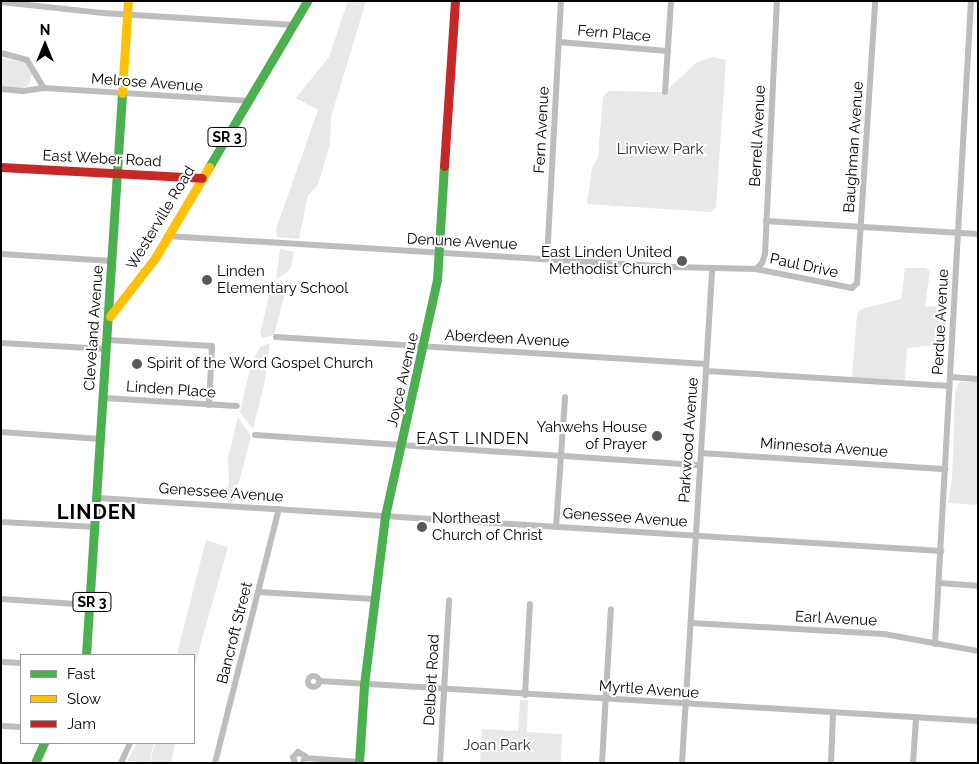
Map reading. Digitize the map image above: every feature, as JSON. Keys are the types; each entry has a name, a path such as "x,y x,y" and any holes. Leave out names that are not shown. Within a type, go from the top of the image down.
{"main road":[{"name":"Cleveland Avenue","path":"86,654 110,316 116,173 128,1"},
{"name":"Westerville Road","path":"110,316 132,289 168,236 308,1"},
{"name":"Joyce Avenue","path":"359,763 364,685 386,516 434,306 455,1"},
{"name":"East Weber Road","path":"1,167 202,178"},
{"path":"111,286 120,296 132,289"},
{"path":"35,763 44,744"}],"street":[{"name":"Fern Avenue","path":"547,259 561,1"},
{"path":"665,92 671,1"},
{"name":"Berrell Avenue","path":"756,269 762,263 765,254 778,1"},
{"name":"Baughman Avenue","path":"847,288 857,283 875,1"},
{"name":"Perdue Avenue","path":"935,644 971,1"},
{"path":"1,2 127,15 294,25"},
{"name":"Fern Place","path":"558,42 668,51"},
{"path":"1,53 27,60 44,88"},
{"name":"Melrose Avenue","path":"1,89 23,91 44,88 249,101"},
{"path":"766,222 978,234"},
{"name":"Denune Avenue","path":"168,236 712,269 756,269"},
{"path":"1,254 112,261"},
{"name":"Parkwood Avenue","path":"682,763 712,269"},
{"name":"Paul Drive","path":"756,269 847,288"},
{"name":"Aberdeen Avenue","path":"276,337 706,364"},
{"path":"1,343 212,346 209,404"},
{"path":"706,371 950,386"},
{"path":"950,376 978,379"},
{"name":"Linden Place","path":"104,398 238,406"},
{"path":"556,527 565,398"},
{"path":"1,432 101,439"},
{"path":"255,435 700,465"},
{"name":"Minnesota Avenue","path":"701,453 945,468"},
{"name":"Genessee Avenue","path":"98,498 941,550"},
{"name":"Bancroft Street","path":"215,763 279,509"},
{"path":"1,522 96,527"},
{"path":"939,583 978,586"},
{"path":"258,592 374,599"},
{"path":"1,599 91,605"},
{"name":"Delbert Road","path":"440,763 449,600"},
{"path":"525,695 530,604"},
{"path":"602,763 611,609"},
{"name":"Earl Avenue","path":"692,623 884,634 978,651"},
{"path":"1,662 20,663"},
{"name":"Myrtle Avenue","path":"319,681 686,706 978,721"},
{"path":"831,763 833,714"},
{"path":"913,763 916,719"},
{"path":"1,726 20,727"},
{"path":"121,763 130,744"},
{"path":"294,763 293,757 296,753 302,753 304,760 359,763"}],"green space":[{"path":"348,1 366,1 331,117 330,144 318,185 308,195 299,239 277,237 276,229 318,110 296,98 329,57"},
{"name":"Linview Park","path":"713,57 726,60 716,207 711,212 587,204 592,168 598,157 603,97 608,91 665,92 697,62"},
{"path":"1,58 26,63 33,71 29,85 22,88 1,87"},
{"path":"280,249 294,252 290,270 276,280"},
{"path":"905,268 926,268 930,272 925,306 942,307 946,311 944,344 907,348 905,380 852,377 857,314 861,309 901,299"},
{"path":"275,287 285,293 274,335 262,338 260,333 271,288"},
{"path":"270,343 264,385 253,429 240,412 251,364 260,347"},
{"path":"959,382 978,382 978,505 948,503 952,478 955,393"},
{"path":"238,417 251,436 234,501 230,503 225,499 229,484 228,459"},
{"path":"206,540 228,547 195,664 195,654 178,654"},
{"name":"Joan Park","path":"520,700 528,700 527,732 562,734 561,763 480,763 482,729 518,731"},
{"path":"136,744 154,744 149,763 127,761"},
{"path":"155,744 175,744 171,763 150,763"}],"traffic: fast":[{"path":"209,167 307,1"},
{"path":"86,654 122,93"},
{"path":"359,763 364,685 385,516 437,280 444,166"},
{"path":"35,763 44,744"}],"traffic: slow":[{"path":"122,93 128,1"},
{"path":"110,316 155,258 209,167"}],"traffic: jam":[{"path":"444,166 455,1"},
{"path":"1,167 202,178"}],"place":[{"name":"East Linden United Methodist Church","path":"682,261"},
{"name":"Linden Elementary School","path":"207,280"},
{"name":"Spirit of the Word Gospel Church","path":"137,364"},
{"name":"Yahwehs House of Prayer","path":"657,436"},
{"name":"Northeast Church of Christ","path":"422,527"}],"district":[{"name":"EAST LINDEN","path":"473,439"},
{"name":"LINDEN","path":"97,512"}]}
